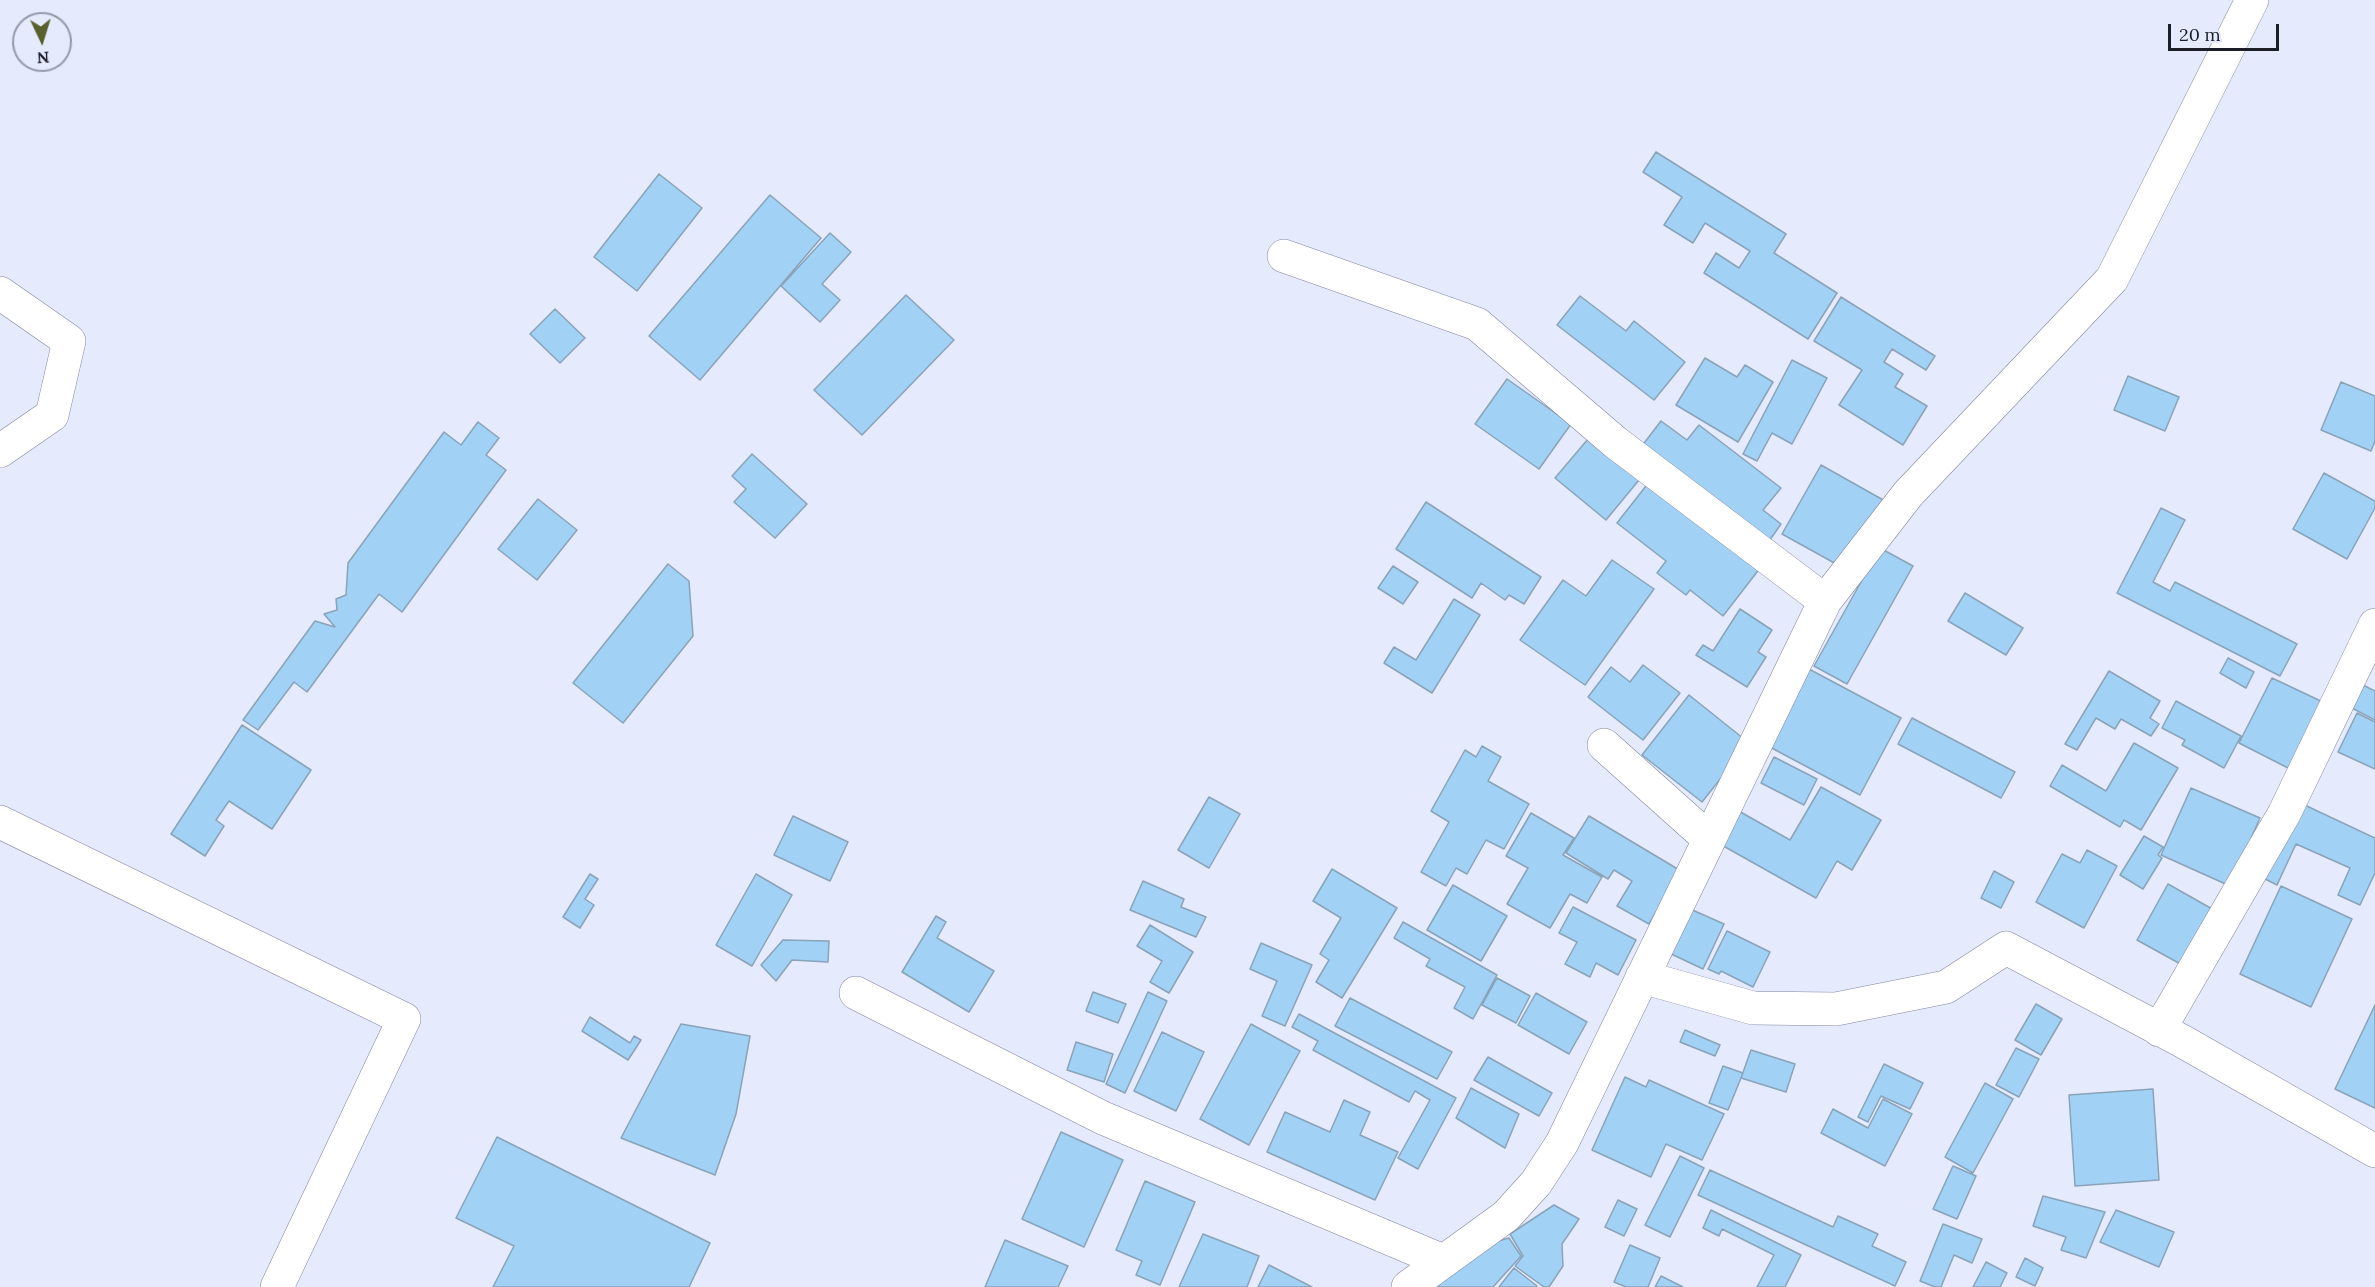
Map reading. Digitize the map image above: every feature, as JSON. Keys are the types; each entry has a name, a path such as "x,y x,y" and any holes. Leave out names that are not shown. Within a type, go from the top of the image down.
{"street":[{"path":"1408,1287 1506,1216 1536,1183 1562,1143 1825,601 1908,494 2112,279 2252,0"},
{"path":"1284,256 1478,324 1616,442 1825,601"},
{"path":"0,293 69,341 52,416 0,451"},
{"path":"2159,1030 2284,814 2375,625"},
{"path":"1604,745 1709,839"},
{"path":"0,822 404,1019 277,1287"},
{"path":"1642,977 1753,1008 1836,1009 1946,987 2006,948 2159,1030 2375,1151"},
{"path":"856,993 1103,1118 1443,1261"}],"building":[{"path":"1656,152 1786,234 1774,253 1837,293 1808,339 1704,273 1716,253 1739,268 1750,251 1705,223 1693,243 1664,225 1682,197 1643,172"},
{"path":"659,174 702,208 637,291 594,257"},
{"path":"770,195 821,238 700,380 649,336"},
{"path":"830,233 851,252 822,284 840,300 820,322 781,286"},
{"path":"906,295 954,340 862,435 814,390"},
{"path":"1580,296 1626,331 1634,321 1685,362 1654,400 1557,325"},
{"path":"1841,297 1935,356 1926,370 1892,349 1884,362 1903,374 1895,387 1927,406 1903,445 1839,405 1862,370 1814,341"},
{"path":"555,309 585,338 560,363 530,334"},
{"path":"1705,358 1737,377 1745,365 1773,382 1738,442 1676,405"},
{"path":"1792,360 1827,378 1792,444 1772,433 1757,461 1743,454"},
{"path":"2128,376 2179,397 2165,431 2114,410"},
{"path":"1507,379 1571,424 1539,469 1475,424"},
{"path":"2341,382 2375,396 2375,441 2371,451 2321,430"},
{"path":"1661,421 1687,440 1699,425 1781,488 1763,510 1781,524 1767,544 1641,447"},
{"path":"478,422 499,438 486,455 506,470 402,612 379,594 307,692 294,682 258,730 243,720 315,621 335,627 324,614 337,610 336,599 346,595 348,563 444,432 461,445"},
{"path":"1588,439 1639,480 1606,520 1555,478"},
{"path":"752,454 807,504 775,538 734,502 746,489 732,476"},
{"path":"1821,465 1885,501 1847,570 1782,534"},
{"path":"2324,473 2375,501 2375,508 2347,559 2293,529"},
{"path":"1653,477 1764,563 1723,616 1690,590 1686,595 1657,573 1666,561 1617,523"},
{"path":"538,499 577,530 537,580 498,549"},
{"path":"1426,502 1541,577 1524,604 1509,595 1505,600 1481,583 1472,598 1396,549"},
{"path":"2161,508 2185,520 2153,582 2170,591 2175,582 2297,644 2280,676 2117,593"},
{"path":"1880,548 1913,566 1847,684 1814,666"},
{"path":"1612,560 1654,589 1585,685 1520,640 1563,580 1586,596"},
{"path":"668,564 689,581 693,636 623,723 573,683"},
{"path":"1393,566 1418,582 1403,604 1378,588"},
{"path":"1965,593 2023,628 2006,655 1948,621"},
{"path":"1454,599 1480,615 1432,693 1384,663 1394,647 1416,660"},
{"path":"1740,609 1772,630 1758,652 1766,657 1747,687 1696,655 1703,645 1713,651"},
{"path":"2228,658 2254,672 2246,688 2220,673"},
{"path":"1643,665 1680,693 1643,740 1588,697 1611,667 1630,682"},
{"path":"1807,668 1901,718 1860,795 1766,745"},
{"path":"2109,671 2160,701 2150,718 2159,724 2151,736 2121,719 2115,729 2096,718 2077,750 2065,744"},
{"path":"2272,678 2325,703 2292,770 2239,743"},
{"path":"2361,684 2375,691 2375,720 2350,707"},
{"path":"1689,695 1749,743 1702,802 1642,755"},
{"path":"2176,701 2241,736 2224,768 2182,745 2185,740 2162,728"},
{"path":"2357,713 2375,722 2375,769 2338,752"},
{"path":"1912,718 2015,772 2001,798 1898,744"},
{"path":"242,725 311,770 272,829 229,801 216,820 224,826 205,856 171,834"},
{"path":"2134,743 2178,768 2141,830 2124,820 2120,827 2050,786 2062,765 2106,791"},
{"path":"1482,746 1501,757 1488,781 1529,804 1504,849 1486,840 1467,874 1456,868 1446,886 1421,872 1449,822 1431,811 1465,750 1476,757"},
{"path":"1774,757 1817,779 1804,805 1761,783"},
{"path":"1821,787 1881,820 1852,870 1837,861 1816,898 1718,843 1737,810 1790,840"},
{"path":"2191,788 2260,818 2230,886 2161,855"},
{"path":"1209,797 1240,814 1209,868 1178,850"},
{"path":"2294,800 2375,838 2375,873 2360,905 2338,895 2350,868 2296,844 2277,885 2259,876"},
{"path":"1531,813 1574,838 1563,855 1602,877 1587,903 1570,894 1550,928 1507,904 1528,868 1506,856"},
{"path":"793,816 848,842 830,881 774,855"},
{"path":"1589,816 1681,871 1649,924 1617,906 1632,881 1614,870 1608,879 1566,853"},
{"path":"2144,836 2163,847 2158,855 2162,858 2143,889 2120,875"},
{"path":"2087,850 2117,866 2084,928 2036,902 2062,854 2080,863"},
{"path":"1332,869 1397,908 1342,998 1316,982 1329,960 1320,954 1341,918 1313,901"},
{"path":"1994,871 2014,882 2001,908 1981,898"},
{"path":"590,874 598,879 585,899 594,905 580,928 563,917"},
{"path":"756,874 792,895 752,966 716,945"},
{"path":"1143,881 1184,899 1181,907 1206,917 1196,937 1130,910"},
{"path":"2168,884 2214,910 2184,966 2137,940"},
{"path":"1453,885 1507,916 1481,961 1427,930"},
{"path":"2281,886 2352,919 2311,1007 2240,974"},
{"path":"1573,907 1636,940 1618,975 1596,963 1590,977 1565,964 1577,942 1559,933"},
{"path":"1688,908 1724,924 1703,969 1667,952"},
{"path":"936,916 946,922 937,938 994,971 969,1012 902,972"},
{"path":"1403,922 1497,975 1473,1019 1454,1008 1465,987 1426,966 1430,959 1394,938"},
{"path":"1150,925 1193,952 1169,993 1150,982 1162,961 1137,946"},
{"path":"1727,931 1770,952 1753,987 1721,971 1719,974 1708,969"},
{"path":"783,940 829,941 828,962 792,960 776,981 761,965"},
{"path":"1261,943 1312,965 1285,1026 1262,1016 1277,981 1250,969"},
{"path":"1497,978 1530,996 1516,1023 1482,1005"},
{"path":"1093,992 1126,1004 1118,1023 1086,1011"},
{"path":"1148,992 1167,1001 1125,1093 1106,1084"},
{"path":"1536,993 1587,1022 1569,1054 1518,1025"},
{"path":"1350,998 1452,1052 1437,1079 1335,1026"},
{"path":"2036,1004 2062,1019 2041,1055 2015,1040"},
{"path":"2375,1005 2375,1108 2335,1089"},
{"path":"1299,1014 1456,1098 1418,1169 1398,1158 1430,1100 1415,1091 1409,1102 1313,1050 1318,1041 1292,1027"},
{"path":"590,1017 630,1043 634,1036 641,1040 628,1060 582,1031"},
{"path":"681,1024 750,1036 736,1114 715,1175 621,1138"},
{"path":"1251,1024 1300,1051 1249,1145 1200,1119"},
{"path":"1685,1030 1720,1045 1715,1056 1680,1042"},
{"path":"1162,1032 1204,1052 1176,1111 1134,1091"},
{"path":"1076,1042 1113,1054 1104,1082 1067,1070"},
{"path":"2016,1048 2039,1059 2019,1097 1996,1085"},
{"path":"1751,1050 1795,1064 1786,1092 1741,1078"},
{"path":"1488,1057 1552,1093 1539,1116 1474,1080"},
{"path":"1884,1064 1923,1083 1910,1109 1881,1096 1868,1122 1858,1117"},
{"path":"1723,1066 1743,1073 1728,1110 1709,1103"},
{"path":"1625,1077 1646,1087 1649,1080 1724,1114 1702,1160 1666,1144 1651,1177 1592,1150"},
{"path":"1985,1083 2013,1099 1973,1173 1945,1157"},
{"path":"1471,1088 1519,1114 1505,1148 1456,1118"},
{"path":"2153,1089 2159,1180 2075,1186 2069,1095"},
{"path":"1883,1099 1912,1114 1885,1166 1821,1133 1833,1109 1868,1128"},
{"path":"1344,1100 1370,1112 1360,1135 1398,1152 1375,1200 1267,1152 1285,1112 1330,1132"},
{"path":"1061,1132 1123,1160 1084,1247 1022,1219"},
{"path":"497,1137 710,1243 689,1287 493,1287 514,1246 456,1218"},
{"path":"1680,1156 1704,1168 1670,1237 1645,1225"},
{"path":"1953,1166 1976,1176 1957,1219 1933,1209"},
{"path":"1710,1170 1833,1227 1838,1216 1878,1234 1872,1246 1906,1262 1895,1286 1698,1195"},
{"path":"1145,1181 1195,1202 1160,1285 1136,1275 1142,1261 1116,1250"},
{"path":"2043,1196 2105,1212 2086,1258 2061,1250 2066,1237 2033,1226"},
{"path":"1618,1200 1637,1209 1624,1236 1605,1227"},
{"path":"1554,1205 1579,1219 1562,1244 1563,1266 1549,1287 1544,1287 1515,1266 1523,1256 1510,1234"},
{"path":"1711,1210 1801,1255 1785,1287 1757,1287 1774,1255 1722,1229 1719,1236 1703,1228"},
{"path":"2116,1210 2174,1232 2159,1267 2100,1242"},
{"path":"1943,1224 1982,1239 1972,1263 1954,1255 1941,1287 1935,1287 1920,1281"},
{"path":"1203,1234 1259,1256 1247,1287 1179,1287"},
{"path":"1509,1238 1521,1256 1493,1287 1440,1287 1430,1282 1467,1250"},
{"path":"1005,1240 1068,1266 1058,1287 985,1287"},
{"path":"1630,1245 1660,1258 1648,1287 1626,1287 1614,1282"},
{"path":"2025,1258 2043,1268 2035,1286 2016,1277"},
{"path":"1986,1262 2007,1273 2000,1287 1973,1287"},
{"path":"1269,1265 1312,1287 1258,1287"},
{"path":"1514,1268 1537,1286 1499,1287"},
{"path":"1661,1276 1683,1287 1655,1287"}]}
